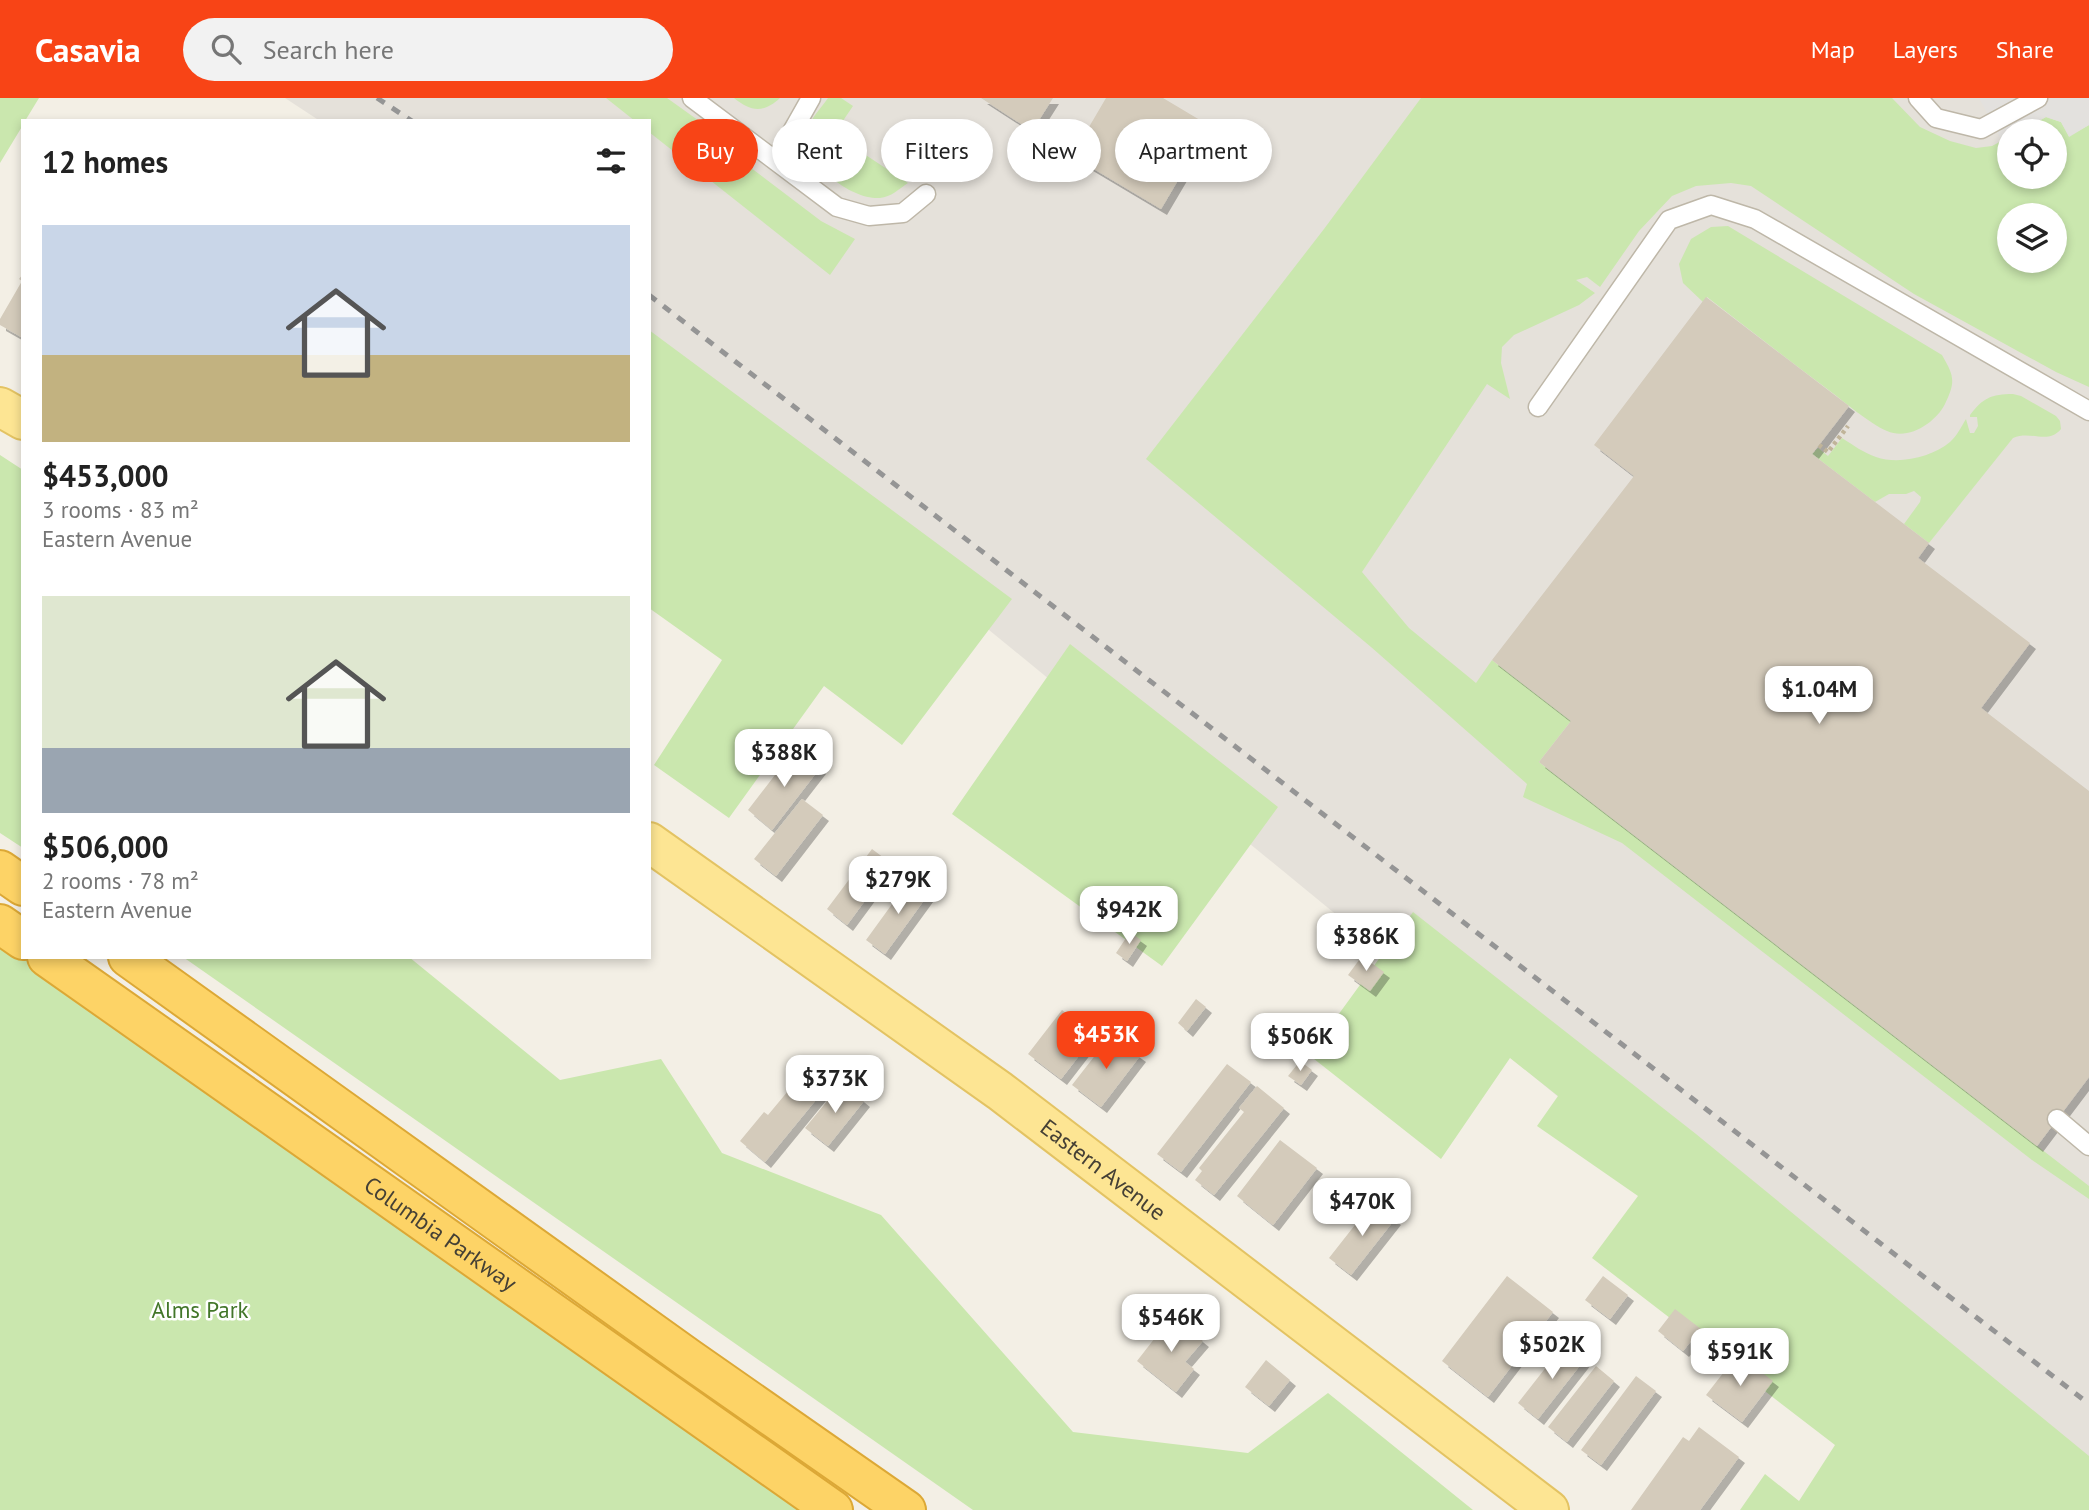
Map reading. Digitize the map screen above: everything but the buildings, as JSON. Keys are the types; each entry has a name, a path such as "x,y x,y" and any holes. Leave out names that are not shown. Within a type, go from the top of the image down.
{"highway":[{"path":"0,870 21,885"},
{"path":"0,924 21,939"},
{"name":"Columbia Parkway","path":"50,959 833,1510"},
{"name":"Columbia Parkway","path":"131,959 688,1358 906,1510"}],"main road":[{"path":"0,407 21,419"},
{"name":"Eastern Avenue","path":"651,843 1000,1091 1549,1510"}],"lane":[{"path":"692,98 772,157"},
{"path":"799,119 811,98"},
{"path":"1918,98 1936,118 1981,129 2038,98"},
{"path":"2000,98 2009,114"},
{"path":"805,182 837,207 869,216 903,213 926,194"},
{"path":"1538,407 1669,220 1711,205 1755,219 2089,411"},
{"path":"2057,1119 2089,1146"}],"path":[{"path":"1819,445 1828,452 1848,426"}],"shaded area":[{"path":"285,98 2089,98 2089,1510 2062,1510 651,353 651,119 317,119"},
{"path":"1979,98 2089,98 2089,125 2069,137 2067,119 2046,117 1997,119 1997,132"}],"green space":[{"path":"0,98 39,98 26,119 21,119 21,128 0,163"},
{"path":"606,98 667,98 696,119 672,119 672,150 651,134 651,119 632,119"},
{"path":"734,98 780,98 768,107 757,109"},
{"path":"828,98 841,98 853,106 844,119 812,119"},
{"path":"1421,98 1892,98 1920,127 1950,141 1976,148 1997,143 1997,189 2067,189 2067,132 2069,136 2089,125 2089,387 2056,372 1914,294 1751,186 1731,183 1696,186 1672,196 1639,231 1600,287 1587,277 1576,280 1595,293 1579,305 1514,335 1502,347 1501,363 1510,399 1487,384 1362,572 1409,628 1476,683 1492,660 1571,721 1539,762 2089,1186 2089,1199 2032,1160 1622,843 1523,797 1527,784 1371,647 1146,459 1324,229"},
{"path":"867,156 881,165 881,182 908,183 880,198 868,197 837,182 867,182"},
{"path":"758,173 821,221 855,239 830,275 712,182 758,182"},
{"path":"1728,226 1942,355 1949,368 1952,384 1941,411 1913,432 1895,433 1880,428 1707,297 1703,302 1683,283 1679,264 1691,239 1711,227"},
{"path":"651,331 1012,599 902,745 824,686 729,818 654,765 722,660 651,609"},
{"path":"2013,394 2056,416 2061,429 2051,436 2026,435 2013,438 1929,543 1904,524 1920,502 1921,497 1914,491 1889,494 1875,502 1812,454 1818,448 1828,456 1842,438 1876,457 1895,460 1915,458 1934,452 1950,442 1966,419 1970,433 1974,433 1978,426 1977,417 1970,415 1979,405 1993,396"},
{"path":"0,455 21,469 21,847 0,833"},
{"path":"1070,644 1278,807 1162,966 952,814"},
{"path":"1413,912 1696,1134 2089,1456 2089,1510 1740,1510 1765,1474 1799,1501 1835,1445 1592,1258 1638,1196 1537,1126 1558,1096 1510,1058 1441,1159 1309,1055"},
{"name":"Alms Park","path":"0,924 21,939 21,959 50,959 833,1510 0,1510"},
{"path":"186,959 411,959 560,1080 661,1059 722,1153 881,1215 1073,1432 1248,1453 1328,1393 1473,1510 973,1510"}],"railway":[{"path":"377,98 409,119"},
{"path":"651,297 2089,1404"}]}
